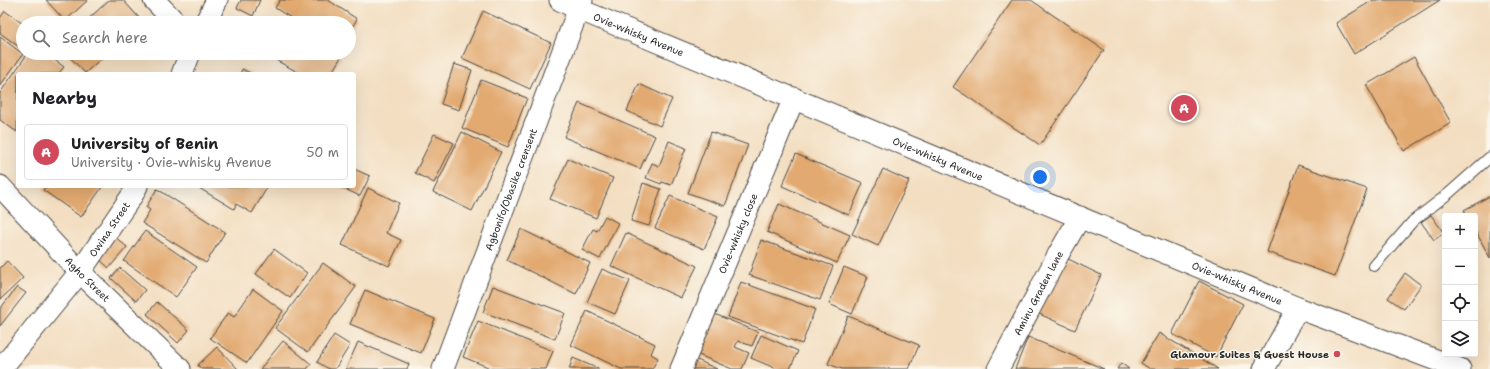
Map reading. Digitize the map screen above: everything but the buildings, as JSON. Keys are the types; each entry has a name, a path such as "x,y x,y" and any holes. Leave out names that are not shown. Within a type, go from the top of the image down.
{"street":[{"path":"154,0 169,16"},
{"path":"209,16 217,0"},
{"name":"Ovie-whisky Avenue","path":"573,3 794,98 1298,308 1460,369"},
{"name":"Agbonifo/Obasike crensent","path":"443,369 573,3"},
{"path":"183,72 187,60"},
{"name":"Ovie-whisky close","path":"681,369 794,98"},
{"name":"Agho Street","path":"0,186 80,272 180,369"},
{"name":"Owina Street","path":"1,369 80,272 136,188"},
{"name":"Aminu Graden lane","path":"998,369 1058,255 1080,217"},
{"path":"1264,369 1298,308"}],"lane":[{"path":"1374,266 1413,221 1448,194 1490,157"}],"place":[{"name":"University of Benin","path":"1184,108"},
{"name":"Glamour Suites & Guest House","path":"1337,354"}]}
